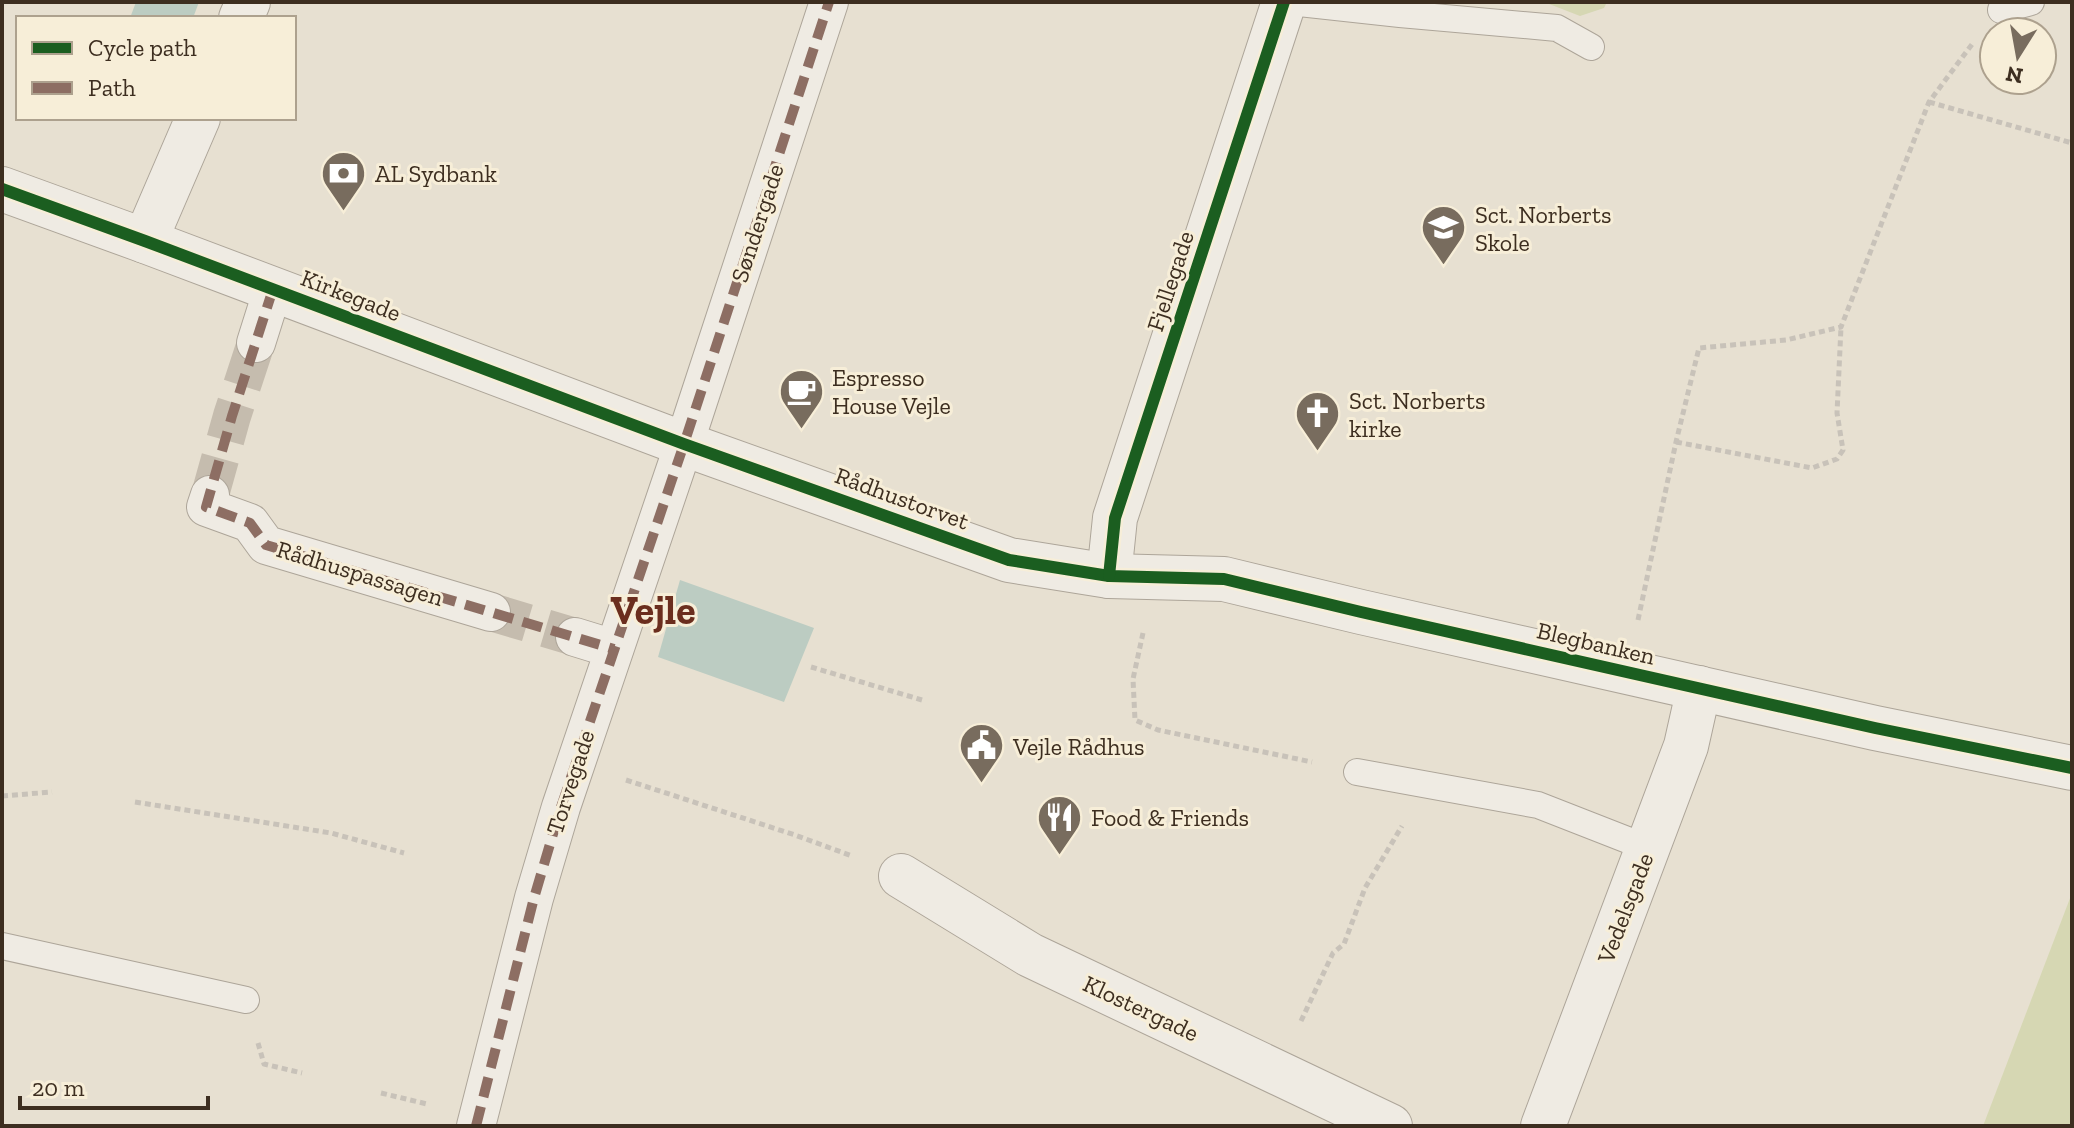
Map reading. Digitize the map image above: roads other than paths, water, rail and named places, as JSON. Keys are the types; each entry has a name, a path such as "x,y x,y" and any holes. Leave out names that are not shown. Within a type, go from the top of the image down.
{"street":[{"name":"Søndergade","path":"684,444 829,2"},
{"name":"Fjellegade","path":"1109,576 1115,518 1287,2"},
{"path":"145,241 197,120"},
{"name":"Kirkegade","path":"2,189 684,444"},
{"path":"256,343 273,289"},
{"name":"Rådhustorvet","path":"684,444 1009,560 1109,576"},
{"name":"Torvegade","path":"476,1126 534,898 576,763 684,444"},
{"name":"Rådhuspassagen","path":"210,495 206,507 250,523 266,545 491,612"},
{"name":"Blegbanken","path":"1109,576 1224,579 1875,728 2072,768"},
{"path":"575,637 614,649"},
{"name":"Vedelsgade","path":"1543,1126 1686,746 1699,688"},
{"name":"Klostergade","path":"901,876 1030,955 1390,1126"}],"lane":[{"path":"1287,2 1557,28 1591,47"},
{"path":"2003,6 2031,2"},
{"path":"1357,772 1538,805 1648,848"},
{"path":"2,946 246,1000"}],"tunnel":[{"path":"210,495 256,343"},
{"path":"491,612 575,637"}],"place":[{"name":"AL Sydbank","path":"344,212"},
{"name":"Sct. Norberts Skole","path":"1444,267"},
{"name":"Espresso House Vejle","path":"801,430"},
{"name":"Sct. Norberts kirke","path":"1318,453"},
{"name":"Vejle Rådhus","path":"982,785"},
{"name":"Food & Friends","path":"1060,856"}],"district":[{"name":"Vejle","path":"653,610"}]}
